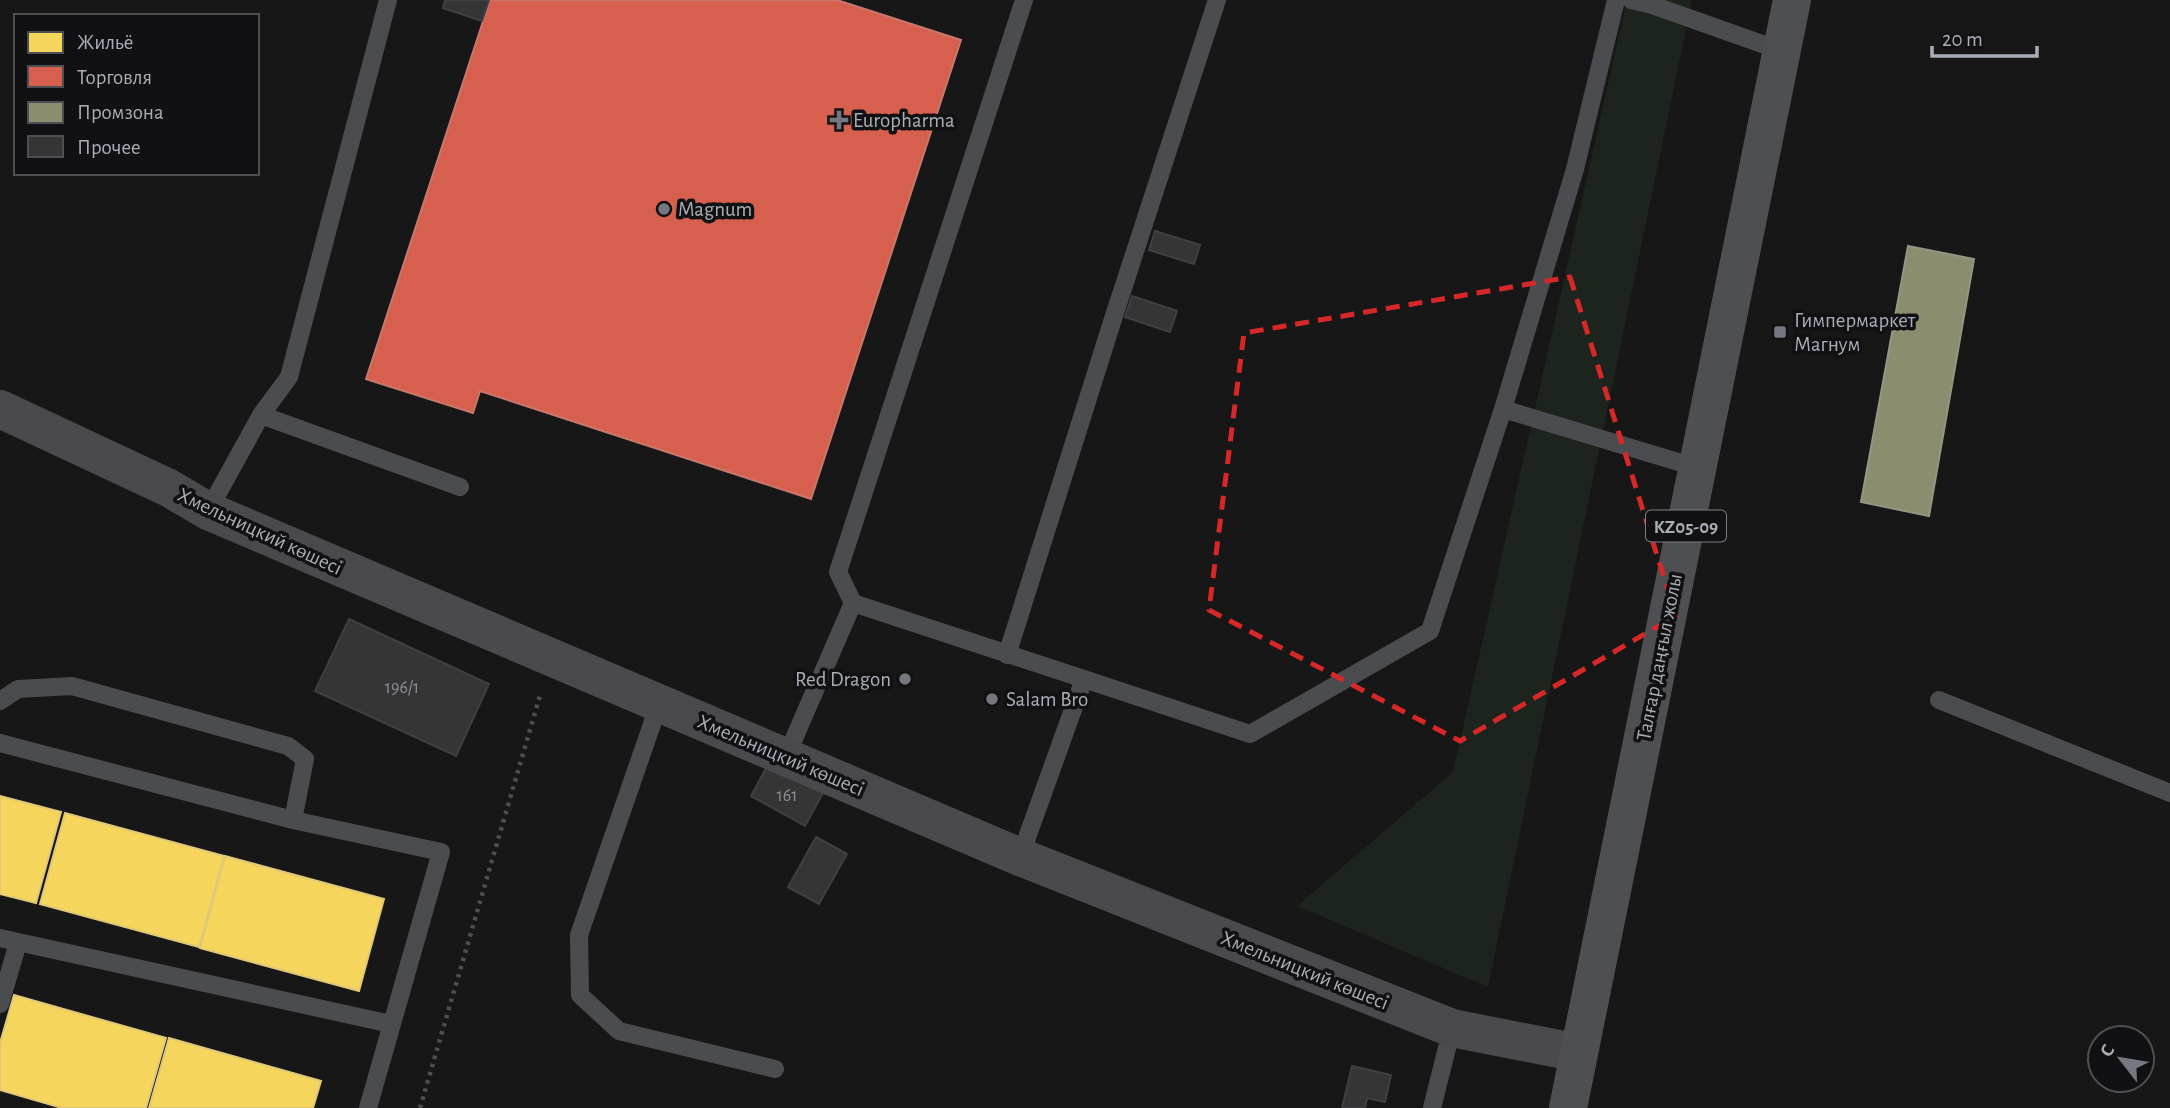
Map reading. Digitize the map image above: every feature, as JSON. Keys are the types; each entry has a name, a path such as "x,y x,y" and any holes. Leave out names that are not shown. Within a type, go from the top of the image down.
{"main road":[{"name":"Талғар даңғыл жолы","path":"1568,1108 1792,0"}],"street":[{"name":"Хмельницкий көшесі","path":"0,408 169,488 208,511 1020,857 1452,1028 1580,1053"}],"lane":[{"path":"208,511 261,415 289,377 388,0"},
{"path":"1024,0 838,572 853,603 1250,734 1430,631 1503,409 1575,169 1616,0"},
{"path":"1007,655 1217,0"},
{"path":"1631,0 1782,51"},
{"path":"1503,409 1698,468"},
{"path":"261,415 460,487"},
{"path":"786,757 853,603"},
{"path":"1020,857 1084,679"},
{"path":"0,701 18,688 72,686 288,746 304,759 293,820"},
{"path":"1939,700 2170,793"},
{"path":"659,704 579,935 580,995 620,1031 775,1069"},
{"path":"0,743 293,820 441,852 368,1108"},
{"path":"0,939 391,1024"},
{"path":"0,1004 18,943"},
{"path":"1432,1108 1452,1028"}],"path":[{"path":"420,1108 544,680"}],"highlighted area":[{"path":"1570,277 1676,616 1460,741 1209,610 1244,333"}],"shaded area":[{"path":"1627,0 1692,0 1488,987 1297,906 1453,772"}],"building: Жильё":[{"path":"0,796 61,812 36,903 0,894"},
{"path":"65,813 224,856 199,947 40,904"},
{"path":"225,856 384,899 359,991 200,948"},
{"path":"14,995 166,1038 146,1108 62,1108 0,1090 0,1043"},
{"path":"169,1038 321,1081 313,1108 149,1108"}],"building: Торговля":[{"name":"Magnum","path":"490,0 837,0 961,40 811,499 480,391 473,413 366,379"}],"building: Промзона":[{"path":"1908,246 1974,259 1929,516 1861,502"}],"building: Прочее":[{"path":"445,0 489,0 482,21 443,8"},
{"path":"1155,231 1200,245 1194,264 1149,250"},
{"path":"1132,296 1177,311 1170,332 1125,317"},
{"path":"349,619 489,684 456,756 315,691"},
{"path":"769,763 823,793 805,826 751,796"},
{"path":"816,837 847,854 819,904 788,887"},
{"path":"1352,1066 1391,1075 1385,1102 1367,1098 1365,1108 1342,1108"}],"place":[{"name":"Europharma","path":"839,120"},
{"name":"Magnum","path":"664,209"},
{"name":"Гимпермаркет Магнум","path":"1780,332"},
{"name":"Red Dragon","path":"905,679"},
{"name":"Salam Bro","path":"992,699"}]}
